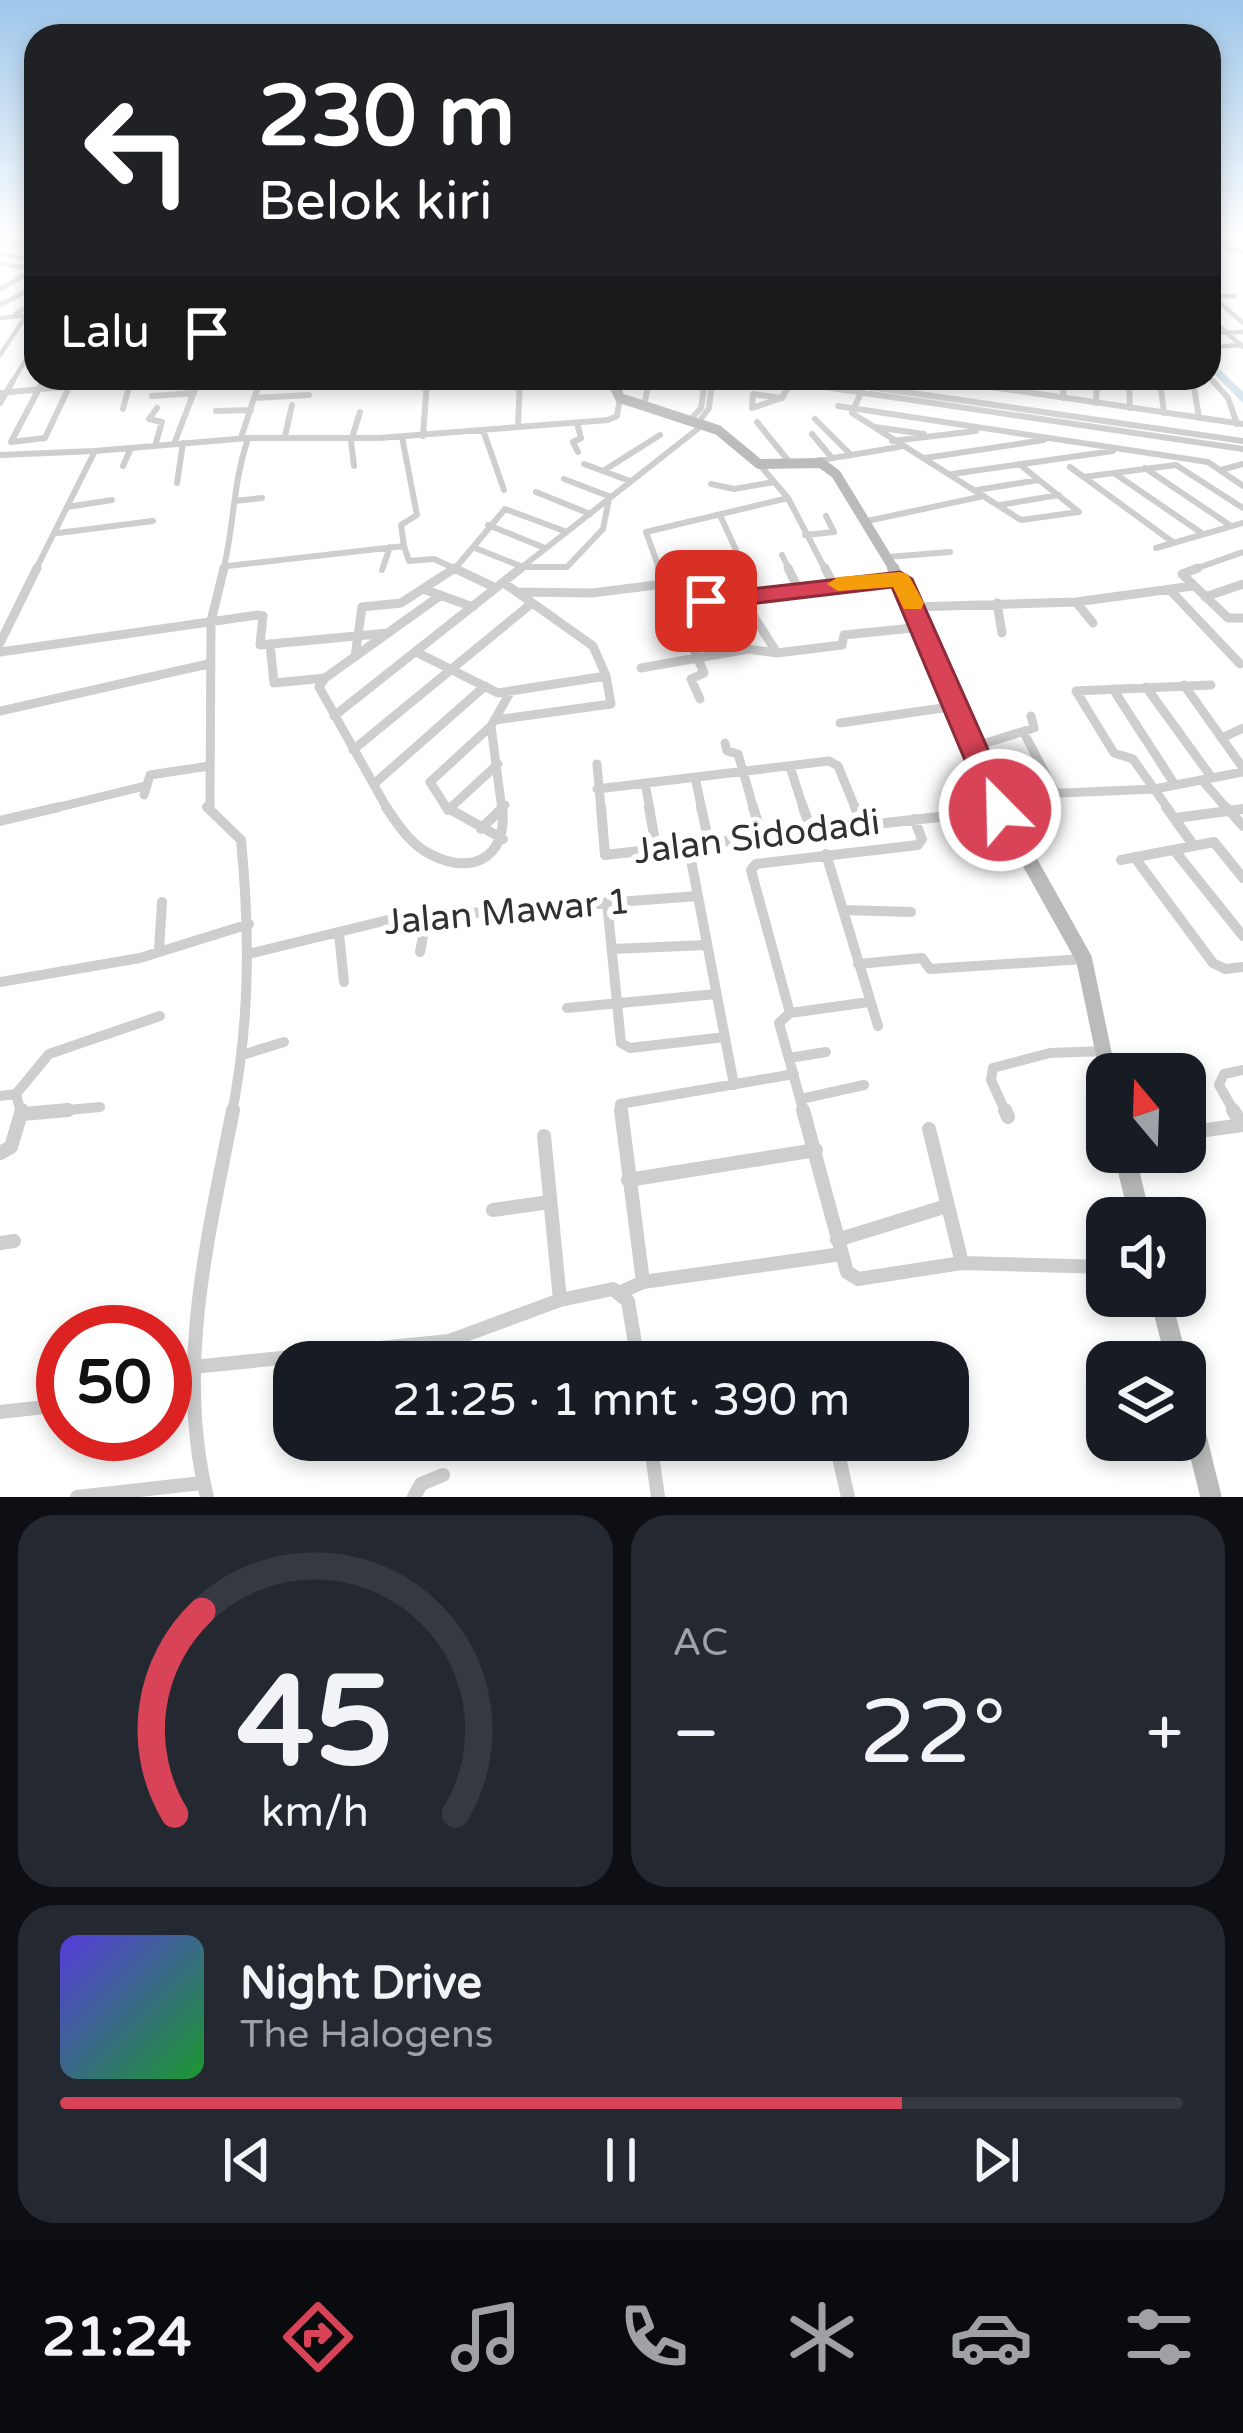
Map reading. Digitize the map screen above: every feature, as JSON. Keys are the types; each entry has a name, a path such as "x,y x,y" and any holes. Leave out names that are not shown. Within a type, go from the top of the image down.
{"main road":[{"path":"616,390 620,398 727,435 759,464 810,462 836,474 900,579 993,796 1084,959 1104,1051"},
{"path":"1202,1461 1211,1497"}],"street":[{"path":"10,317 24,309"},
{"path":"0,318 24,316"},
{"path":"2,349 24,319"},
{"path":"1221,327 1242,346"},
{"path":"1221,332 1243,332"},
{"path":"0,403 24,362"},
{"path":"3,393 37,391 67,390 45,439 11,442 37,391"},
{"path":"123,409 127,390"},
{"path":"177,483 179,443 195,390"},
{"path":"192,1372 242,1055 249,924 241,840 207,807 213,691 208,664 211,621 227,566 235,501 231,490 257,390"},
{"path":"423,436 426,390"},
{"path":"518,426 520,390"},
{"path":"644,406 651,390"},
{"path":"334,716 650,465 708,413 708,390"},
{"path":"782,398 754,394 752,408 782,398 786,390"},
{"path":"862,390 854,417 1024,521 1079,512 1019,464"},
{"path":"894,390 1243,445"},
{"path":"1011,390 1240,424"},
{"path":"1064,390 1064,398"},
{"path":"1096,403 1097,390"},
{"path":"1129,390 1130,408"},
{"path":"1161,390 1164,413"},
{"path":"1195,390 1199,418"},
{"path":"1221,390 1240,424"},
{"path":"152,396 194,394"},
{"path":"254,398 309,394"},
{"path":"0,455 285,436 423,436 577,422 617,416 620,398"},
{"path":"1107,404 1107,447"},
{"path":"285,436 292,406"},
{"path":"838,406 1208,462 1243,486"},
{"path":"155,446 162,422 149,419 157,408"},
{"path":"216,411 251,410"},
{"path":"354,466 352,438 360,412"},
{"path":"815,419 851,455"},
{"path":"577,422 580,438 573,442 578,452"},
{"path":"757,422 792,464"},
{"path":"869,427 936,436"},
{"path":"892,441 990,429"},
{"path":"483,430 504,490"},
{"path":"812,434 832,458"},
{"path":"604,471 660,435"},
{"path":"402,437 417,513 401,525 409,561 434,560 517,592 593,646 605,676 611,704 494,723"},
{"path":"925,458 1053,439"},
{"path":"810,462 902,447"},
{"path":"124,466 130,448"},
{"path":"952,475 1118,449"},
{"path":"0,647 95,451"},
{"path":"627,456 650,465"},
{"path":"584,464 630,481"},
{"path":"759,464 788,498 833,584"},
{"path":"1221,470 1243,464"},
{"path":"1083,477 1176,465 1243,508"},
{"path":"1070,467 1174,542"},
{"path":"1145,468 1231,526"},
{"path":"1114,473 1203,534"},
{"path":"564,478 610,498"},
{"path":"867,521 1040,480"},
{"path":"712,484 734,489 774,482"},
{"path":"536,492 590,514"},
{"path":"1000,506 1059,495"},
{"path":"235,501 262,498"},
{"path":"475,548 523,567 567,567 598,540 610,512 610,498"},
{"path":"700,699 691,679 704,674 672,608 646,529 788,498"},
{"path":"67,507 112,500"},
{"path":"355,657 356,632 365,604 401,603 453,571 488,525 512,508 567,532"},
{"path":"720,515 736,550"},
{"path":"805,535 834,532 826,515"},
{"path":"58,533 153,521"},
{"path":"1156,548 1243,523"},
{"path":"488,525 545,548"},
{"path":"227,566 404,546"},
{"path":"382,570 390,547"},
{"path":"888,557 950,552"},
{"path":"1188,587 1183,571 1243,552"},
{"path":"782,555 798,588"},
{"path":"727,558 740,595 777,653"},
{"path":"672,608 740,595 900,579"},
{"path":"517,592 592,592 664,584"},
{"path":"1205,597 1243,584"},
{"path":"914,607 1076,602 1188,587 1231,620 1243,618"},
{"path":"423,589 472,608"},
{"path":"1170,590 1240,664"},
{"path":"441,596 320,687 353,750 411,840 459,863 480,862 503,839 505,805 494,723"},
{"path":"1076,602 1093,622"},
{"path":"392,631 401,603"},
{"path":"353,750 532,603"},
{"path":"997,603 1002,633"},
{"path":"0,647 262,615 274,683 325,679"},
{"path":"640,668 748,649 777,653 842,645 844,635 922,627"},
{"path":"264,644 392,631"},
{"path":"416,652 498,693 605,676"},
{"path":"0,711 208,664"},
{"path":"993,796 1155,789 1243,770 1184,685"},
{"path":"1156,755 1133,759 1114,753 1075,696 1081,689 1211,685"},
{"path":"375,783 485,686"},
{"path":"1147,687 1243,826"},
{"path":"1113,688 1175,785"},
{"path":"503,839 448,810 430,782 494,723 511,692"},
{"path":"840,723 956,706"},
{"path":"973,747 1034,728 1031,716"},
{"path":"1222,738 1243,728"},
{"path":"1024,733 1054,790"},
{"path":"724,743 727,751 738,754 762,836"},
{"path":"1133,759 1194,846"},
{"path":"597,789 835,763 862,824"},
{"path":"448,810 498,764"},
{"name":"Jalan Sidodadi","path":"597,764 605,855 1000,810"},
{"path":"0,821 144,790 158,772 209,766"},
{"path":"790,767 811,830"},
{"path":"695,777 709,842"},
{"path":"645,783 656,847"},
{"path":"481,829 505,805"},
{"path":"1176,818 1243,809"},
{"path":"790,1013 751,870 756,864 918,845 922,842 914,819"},
{"path":"1121,860 1214,842 1243,878"},
{"path":"688,844 734,1085"},
{"path":"1174,850 1243,936"},
{"path":"826,854 878,1026"},
{"path":"1136,858 1214,963 1225,969 1243,967"},
{"name":"Jalan Mawar 1","path":"248,955 427,915 698,896"},
{"path":"159,950 162,902"},
{"path":"607,902 621,1042 630,1048 724,1036"},
{"path":"843,910 911,912"},
{"path":"420,952 427,915"},
{"path":"0,982 159,950 249,924"},
{"path":"339,934 344,982"},
{"path":"612,949 707,945"},
{"path":"857,964 922,958 930,969 1084,959"},
{"path":"567,1008 716,994"},
{"path":"869,1002 790,1013 779,1023 851,1278 962,1263 1086,1266"},
{"path":"0,1096 16,1094 49,1054 160,1016"},
{"path":"242,1055 284,1042"},
{"path":"1008,1117 991,1080 993,1068 1050,1053 1104,1051"},
{"path":"789,1058 826,1052"},
{"path":"1206,1130 1242,1125 1219,1085 1224,1074 1243,1070"},
{"path":"643,1282 620,1104 794,1074"},
{"path":"801,1100 864,1085"},
{"path":"0,1154 11,1148 23,1114 16,1094"},
{"path":"23,1114 100,1107"},
{"path":"929,1129 962,1263"},
{"path":"544,1136 560,1300"},
{"path":"628,1180 816,1150"},
{"path":"493,1210 550,1202"},
{"path":"193,1367 449,1341 560,1300 839,1247 947,1206"},
{"path":"621,1292 628,1301 635,1341"},
{"path":"0,1412 36,1409"},
{"path":"77,1497 205,1490 192,1415"},
{"path":"653,1461 658,1497"},
{"path":"840,1461 848,1497"},
{"path":"414,1497 421,1484 443,1475"}],"waterway":[{"path":"1221,375 1243,399"}],"slow traffic":[{"path":"838,584 900,579 913,603"}],"route":[{"path":"706,601 806,586 900,579 1000,810"}]}
